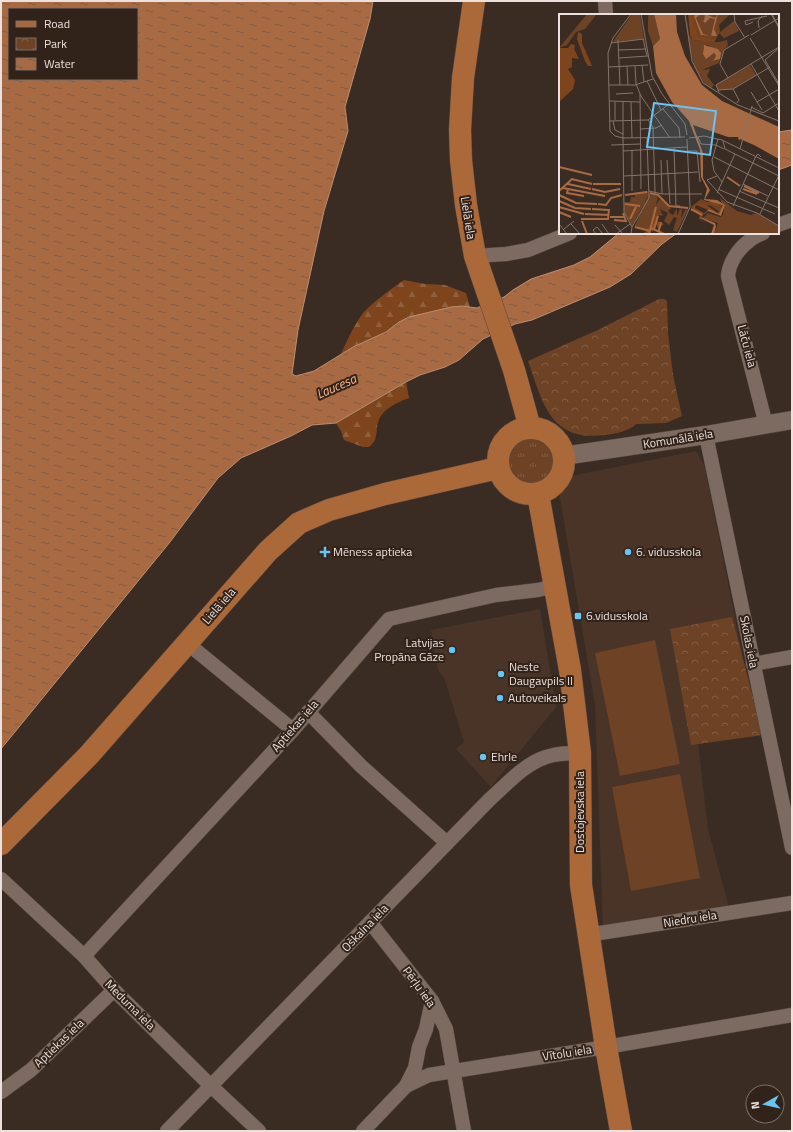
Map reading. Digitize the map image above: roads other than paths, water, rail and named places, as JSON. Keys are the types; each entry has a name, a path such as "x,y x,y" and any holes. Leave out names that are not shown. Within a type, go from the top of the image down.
{"main road":[{"name":"Lielā iela","path":"474,1 463,78 460,130 461,160 466,205 475,256 509,357 530,428"},
{"path":"530,428 539,429 548,433 561,447 563,456 564,466 558,480 547,490 538,494 517,492 508,486 502,478 498,468 498,456 501,446 508,436 518,430 530,428"},
{"name":"Lielā iela","path":"1,844 89,755 268,551 299,523 329,510 385,494 498,468"},
{"name":"Dostojevska iela","path":"538,494 570,670 580,753 580,885 587,935 621,1131"}],"street":[{"path":"605,1 606,14"},
{"path":"779,225 792,220"},
{"path":"475,256 524,251 568,234"},
{"name":"Lāču iela","path":"761,234 749,241 733,260 729,267 728,276 766,425"},
{"name":"Komunālā iela","path":"563,456 706,435 792,420"},
{"name":"Skolas iela","path":"706,435 792,848"},
{"name":"Aptiekas iela","path":"84,956 293,730 389,619 496,595 538,590 555,586"},
{"path":"187,643 293,730"},
{"path":"753,664 792,657"},
{"path":"308,712 361,766 447,843"},
{"name":"Oškalna iela","path":"167,1131 489,800 519,773 537,760 559,754 580,753"},
{"name":"Meduma iela","path":"1,879 84,956 114,990 211,1086 259,1131"},
{"name":"Niedru iela","path":"587,935 792,903"},
{"name":"Pērļu iela","path":"370,922 432,1001 446,1029 464,1131"},
{"name":"Aptiekas iela","path":"1,1092 31,1070 114,990"},
{"path":"406,1086 415,1068 419,1047 426,1029 432,1001"},
{"name":"Vītolu iela","path":"363,1131 406,1086 429,1075 606,1047 792,1015"}],"water":[{"name":"Laucesa","path":"1,1 373,1 370,19 345,107 348,131 324,211 298,330 292,374 296,376 314,371 353,347 386,332 399,322 409,317 451,307 462,306 477,308 504,297 531,279 574,265 590,257 618,234 676,234 662,244 631,274 610,287 532,320 515,324 483,339 459,360 406,382 336,423 312,425 241,458 218,478 170,542 1,749"},
{"path":"792,130 792,165 779,170 779,132"}],"place":[{"name":"Mēness aptieka","path":"325,552"},
{"name":"6. vidusskola","path":"628,552"},
{"name":"6.vidusskola","path":"578,616"},
{"name":"Latvijas Propāna Gāze","path":"452,650"},
{"name":"Neste Daugavpils II","path":"501,674"},
{"name":"Autoveikals","path":"500,698"},
{"name":"Ehrle","path":"483,757"}]}
